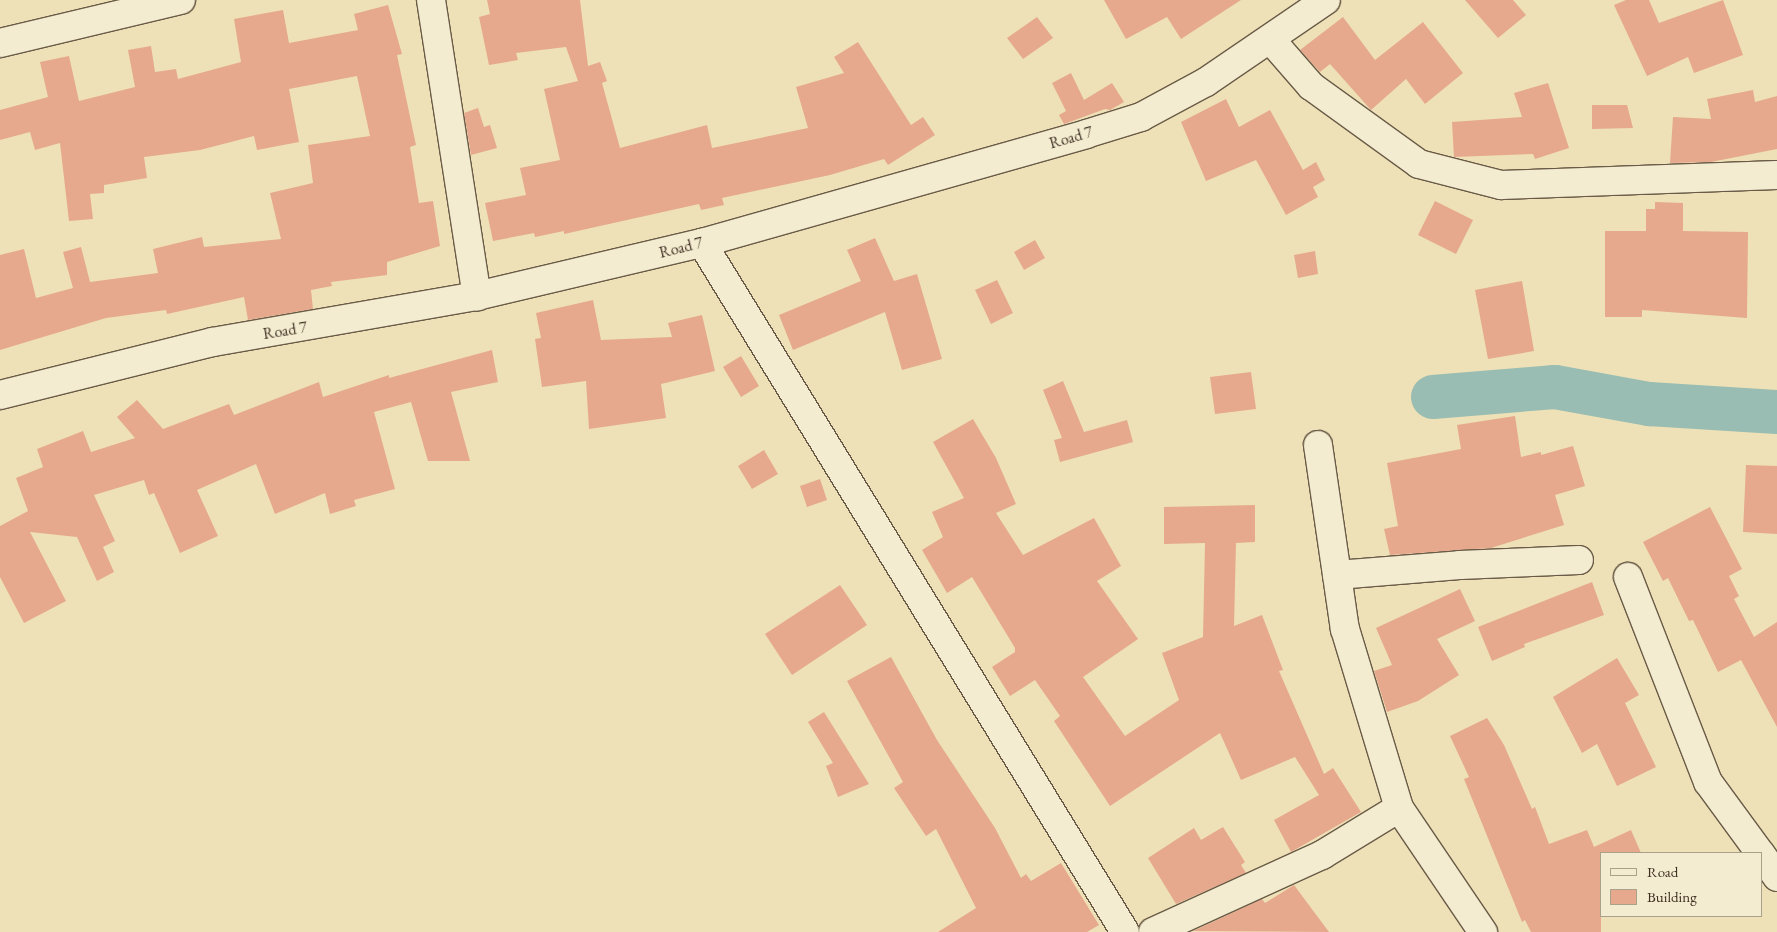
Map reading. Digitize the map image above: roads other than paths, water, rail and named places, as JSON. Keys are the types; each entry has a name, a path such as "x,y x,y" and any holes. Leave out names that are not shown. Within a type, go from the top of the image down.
{"street":[{"path":"0,43 181,0"},
{"path":"431,0 477,296"},
{"name":"Road 7","path":"0,395 213,342 477,296 702,243 1141,117 1240,62 1326,0"},
{"path":"1271,40 1311,86 1419,164 1501,185 1777,175"},
{"path":"702,243 1125,932"},
{"path":"1318,444 1345,629 1399,808 1483,932"},
{"path":"1337,575 1460,564 1579,560"},
{"path":"1628,577 1708,782 1759,852"},
{"path":"1153,932 1322,855 1399,808"},
{"path":"1762,857 1777,877"}],"waterway":[{"path":"1433,397 1555,387 1649,404 1777,412"}]}
